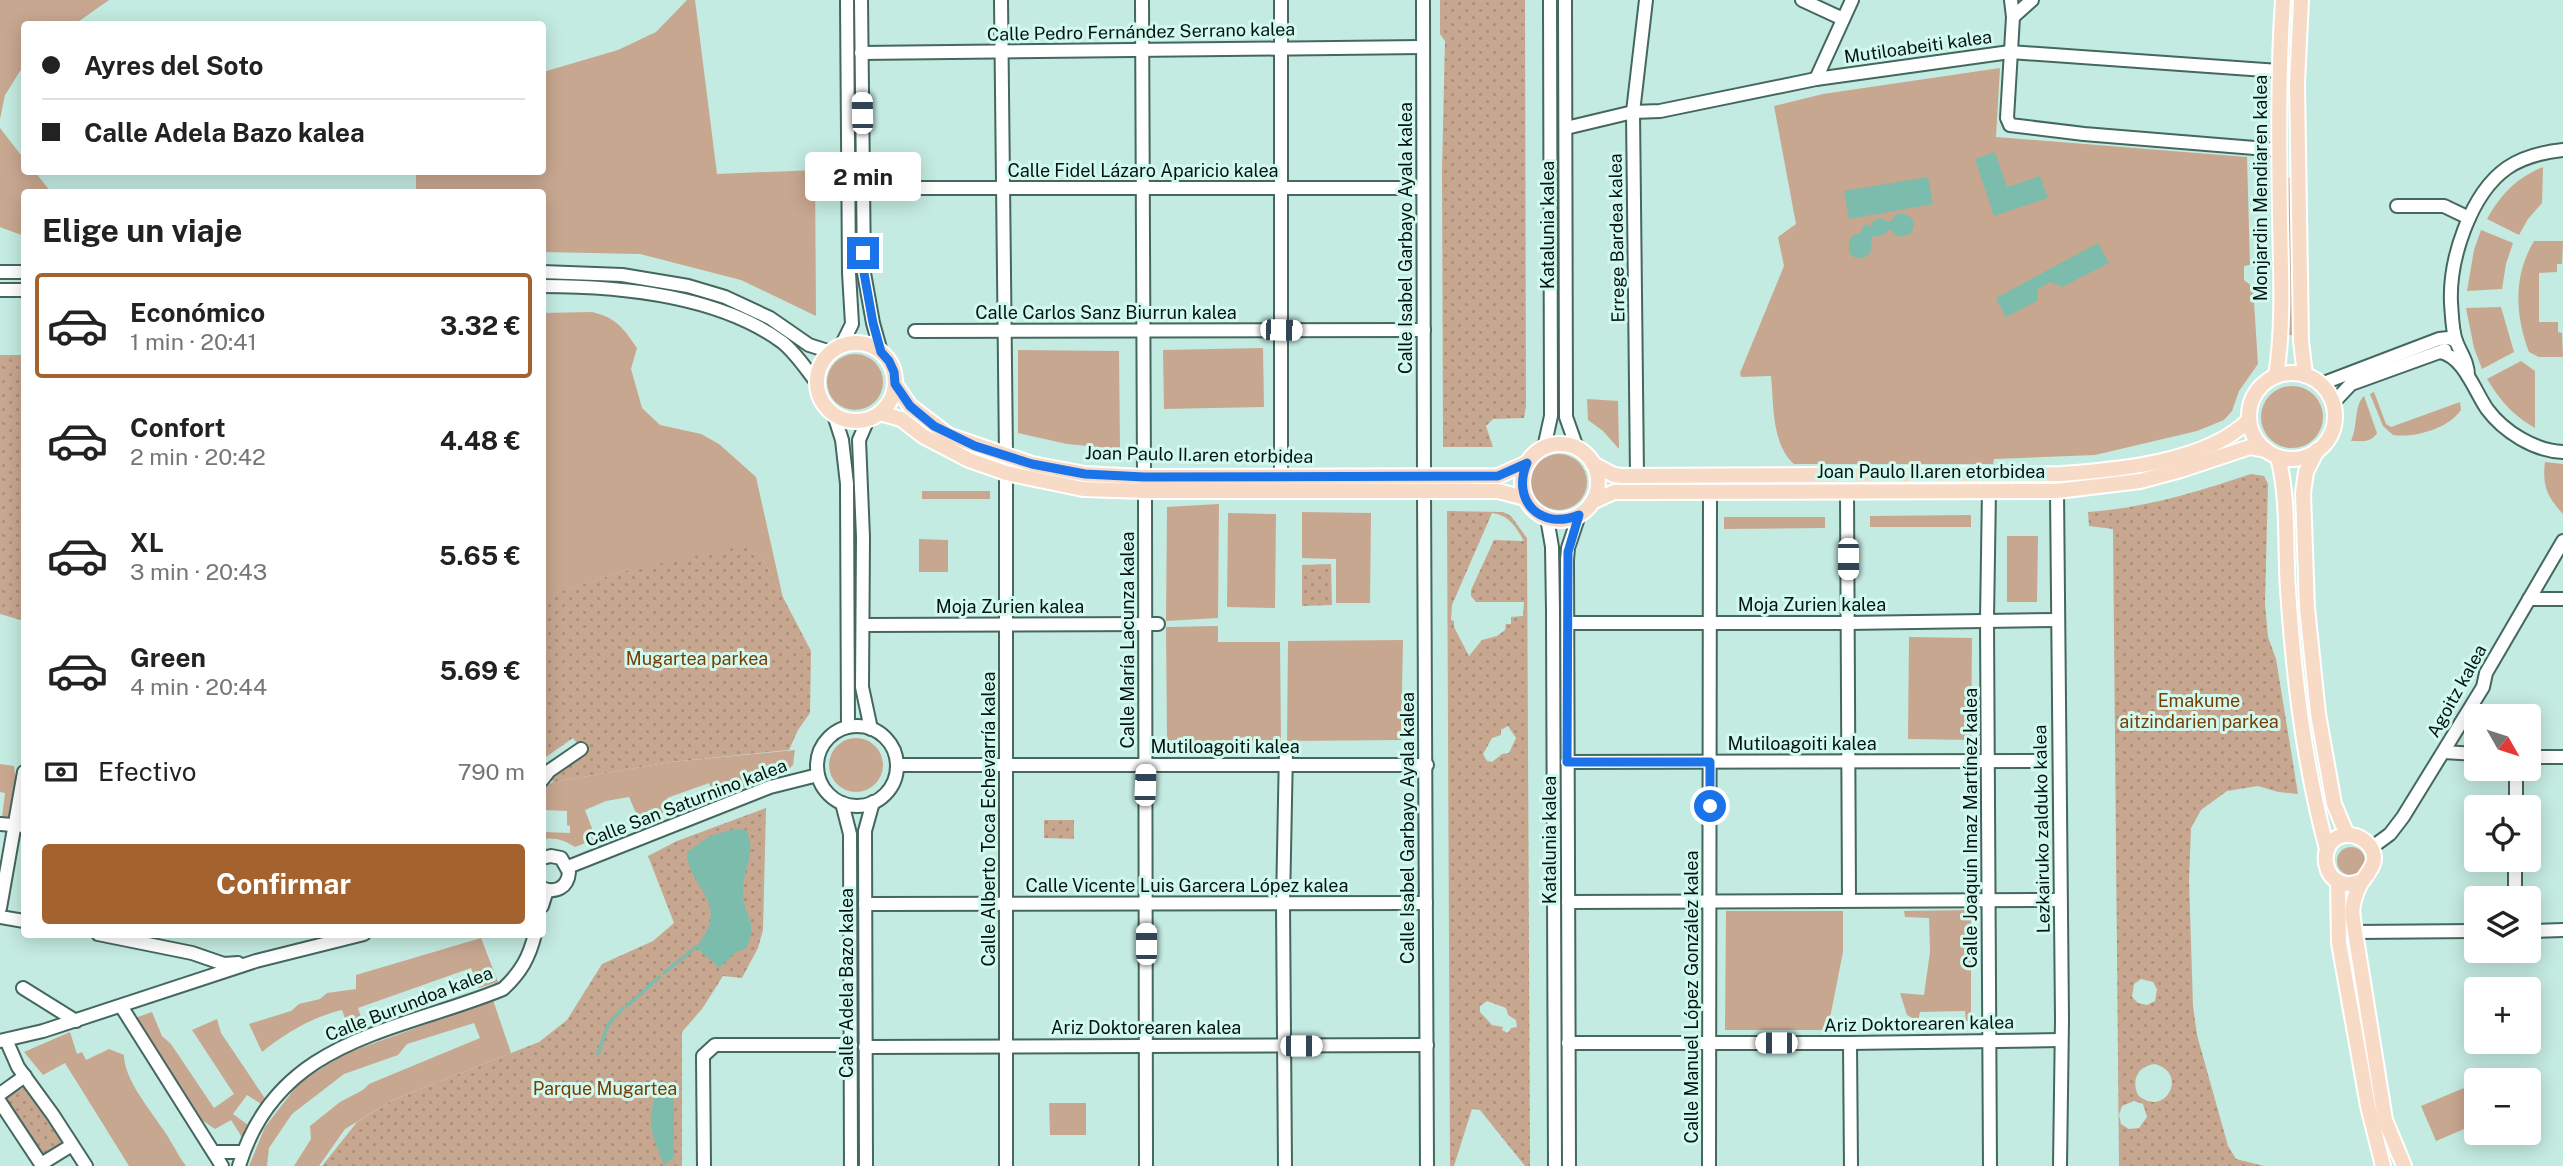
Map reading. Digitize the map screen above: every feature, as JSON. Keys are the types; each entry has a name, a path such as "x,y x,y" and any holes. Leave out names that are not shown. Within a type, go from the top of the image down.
{"main road":[{"name":"Monjardin Mendiaren kalea","path":"2276,376 2282,340 2279,71 2283,0"},
{"name":"Monjardin Mendiaren kalea","path":"2301,0 2297,83 2301,341 2305,375"},
{"path":"862,344 881,352 894,372 895,384 888,405 874,416 845,420 834,415 825,407 819,396 817,383 823,361 836,349 862,344"},
{"path":"2272,454 2292,459 2305,457 2327,441 2333,429 2335,416 2328,393 2321,384 2305,375 2290,373 2276,376 2259,389 2250,409 2249,420 2254,436 2272,454 2285,493 2285,550 2300,718 2310,780 2327,849 2325,862 2327,869 2338,881 2351,884 2363,880"},
{"name":"Joan Paulo II.aren etorbidea","path":"895,384 910,406 934,426 975,446 1032,464 1145,484 1424,482 1498,476 1527,463"},
{"name":"Joan Paulo II.aren etorbidea","path":"874,416 901,419 923,436 969,460 1006,473 1083,489 1281,476 1424,482 1498,491 1525,498"},
{"name":"Joan Paulo II.aren etorbidea","path":"1593,464 1614,475 1637,476 2049,474 2105,471 2142,465 2215,443 2227,438 2249,420"},
{"path":"1566,445 1577,448 1593,464 1597,476 1597,489 1592,502 1579,515 1569,519 1547,518 1538,514 1525,498 1522,486 1522,474 1527,463 1534,454 1544,448 1566,445"},
{"name":"Joan Paulo II.aren etorbidea","path":"1592,502 1615,492 2057,491 2140,481 2250,447 2272,454"},
{"path":"2317,450 2306,472 2303,493 2307,608 2318,714 2334,804 2347,835"},
{"path":"2327,849 2339,837 2347,835 2361,838 2374,855 2372,869 2363,880 2353,906 2355,932 2385,1120 2404,1166"},
{"path":"2338,881 2339,943 2368,1106 2383,1166"}],"street":[{"path":"847,0 856,189 864,273 881,352"},
{"path":"546,272 622,275 688,286 725,297 770,318 809,345 836,349 852,324 849,273 856,189 861,0"},
{"path":"1001,0 1006,456"},
{"name":"Calle María Lacunza kalea","path":"1142,0 1141,189 1145,484 1152,624 1146,765 1146,1166"},
{"path":"1281,0 1281,476"},
{"name":"Calle Isabel Garbayo Ayala kalea","path":"1423,0 1427,1166"},
{"name":"Katalunia kalea","path":"1544,448 1551,416 1550,0"},
{"name":"Katalunia kalea","path":"1564,0 1566,417 1577,448"},
{"name":"Errege Bardea kalea","path":"1637,476 1633,112 1646,0"},
{"path":"1802,0 1843,19"},
{"path":"1816,79 1852,0"},
{"path":"2011,0 2013,17 2007,118 2010,125 2084,134 2279,150"},
{"path":"2013,17 2032,0"},
{"name":"Calle Pedro Fernández Serrano kalea","path":"861,53 1422,47"},
{"name":"Mutiloabeiti kalea","path":"1566,128 1633,112 1660,111 1816,79 2010,51 2279,71"},
{"path":"2468,376 2463,352 2456,341 2451,303 2451,274 2469,218 2483,193 2507,168 2535,155 2563,150"},
{"name":"Calle Fidel Lázaro Aparicio kalea","path":"820,190 1423,188"},
{"path":"2396,206 2444,206 2469,218"},
{"path":"0,272 21,272"},
{"path":"546,286 621,289 684,300 722,312 767,332 784,344 817,383"},
{"path":"0,290 21,290"},
{"name":"Calle Carlos Sanz Biurrun kalea","path":"915,331 1424,330"},
{"path":"2321,384 2439,339 2449,338 2456,341"},
{"path":"2333,403 2351,384 2440,352 2456,341"},
{"path":"2440,352 2454,357 2488,411 2507,429 2550,451 2563,452"},
{"path":"834,415 842,440 847,484 848,727"},
{"path":"871,729 862,687 862,482 859,440 874,416"},
{"path":"2535,444 2563,444"},
{"name":"Calle Alberto Toca Echevarría kalea","path":"1006,473 1006,1166"},
{"name":"Calle Joaquín Imaz Martínez kalea","path":"1989,490 1987,620 1990,1166"},
{"name":"Calle Manuel López González kalea","path":"1710,491 1710,1166"},
{"path":"1847,491 1849,900"},
{"name":"Lezkairuko zalduko kalea","path":"2057,491 2060,1166"},
{"name":"Katalunia kalea","path":"1569,1166 1568,548 1579,515"},
{"name":"Katalunia kalea","path":"1547,518 1553,551 1555,1166"},
{"name":"Agoitz kalea","path":"2371,848 2390,834 2403,817 2444,752 2483,687 2486,673 2563,541"},
{"path":"2529,599 2563,599"},
{"name":"Moja Zurien kalea","path":"1568,623 2057,621"},
{"name":"Moja Zurien kalea","path":"863,625 1152,624"},
{"path":"848,727 871,729 881,734 895,754 897,765 890,787 883,796 873,802 863,805 842,803 831,797 818,775 820,750 827,740 848,727"},
{"path":"546,773 581,749"},
{"path":"1286,750 1283,904 1286,1166"},
{"path":"2444,752 2464,753"},
{"path":"2541,757 2563,757"},
{"name":"Mutiloagoiti kalea","path":"1567,762 2036,761"},
{"name":"Mutiloagoiti kalea","path":"897,765 1427,765"},
{"name":"Calle San Saturnino kalea","path":"568,867 771,787 818,775"},
{"name":"Calle Adela Bazo kalea","path":"866,1166 864,831 873,802"},
{"name":"Calle Adela Bazo kalea","path":"842,803 850,834 851,1166"},
{"path":"0,908 19,825 21,804"},
{"path":"0,824 19,825"},
{"path":"546,857 556,856 568,867 569,878 563,887 552,891 546,889"},
{"path":"1568,902 2060,900"},
{"name":"Calle Vicente Luis Garcera López kalea","path":"865,904 1426,903"},
{"path":"0,917 21,920"},
{"path":"2541,931 2563,930"},
{"path":"2355,932 2464,931"},
{"path":"118,938 192,953 224,964 256,961"},
{"path":"86,1166 3,1042 76,1021 256,961 348,938"},
{"name":"Calle Burundoa kalea","path":"239,1166 243,1152 267,1108 297,1074 356,1040 503,989 529,957 534,938"},
{"path":"192,953 197,980"},
{"path":"23,988 76,1021"},
{"path":"121,1006 222,1166"},
{"name":"Ariz Doktorearen kalea","path":"1568,1043 2061,1040"},
{"path":"1850,1043 1851,1166"},
{"path":"704,1166 703,1056 707,1051 715,1045 851,1045"},
{"name":"Ariz Doktorearen kalea","path":"865,1047 1427,1045"},
{"path":"0,1094 25,1076"},
{"path":"0,1102 41,1164 72,1145"},
{"path":"214,1152 243,1152"}],"green space":[{"path":"0,0 109,0 79,21 21,21 21,70 5,95 0,119"},
{"path":"687,0 695,0 717,174 815,170 816,316 741,280 640,254 546,252 546,189 416,189 416,175 546,175 546,71 618,50 656,32"},
{"path":"1440,0 1525,0 1526,407 1524,418 1493,419 1486,426 1493,447 1443,447 1442,168 1445,41 1440,34"},
{"path":"2000,68 1996,137 2247,157 2250,265 2244,266 2244,280 2253,287 2258,364 2239,391 2232,411 2224,420 2197,431 2095,455 1994,459 1993,464 1794,464 1777,435 1771,376 1741,377 1740,373 1784,266 1778,237 1796,224 1774,106 1823,94"},
{"path":"0,128 21,155 21,175 37,175 49,189 21,189 21,235 0,227"},
{"path":"2543,167 2542,203 2519,235 2487,219 2510,188"},
{"path":"2285,178 2293,178 2296,335 2288,335"},
{"path":"2481,230 2513,243 2502,289 2467,291 2474,250"},
{"path":"2534,241 2563,241 2562,264 2557,264 2557,272 2539,273 2539,322 2558,322 2558,332 2562,333 2563,357 2539,357 2529,352 2524,338 2519,310 2519,282 2527,254"},
{"path":"2501,307 2514,352 2482,369 2474,348 2466,308"},
{"path":"592,312 608,317 619,325 637,348 631,369 642,408 660,425 701,434 719,444 756,477 783,598 763,559 628,570 546,596 546,313"},
{"path":"1263,348 1264,407 1164,409 1163,350"},
{"path":"1018,350 1119,351 1120,449 1067,444 1018,433"},
{"path":"855,354 870,359 878,367 883,382 878,397 870,405 855,410 840,405 832,397 827,382 832,367 840,359"},
{"path":"0,355 21,355 21,620 0,614"},
{"path":"2521,361 2535,371 2535,428 2507,407 2487,379"},
{"path":"2292,386 2304,388 2314,395 2321,405 2321,429 2314,439 2304,446 2292,448 2280,446 2270,439 2263,429 2261,417 2263,405 2270,395 2280,388"},
{"path":"2374,392 2386,424 2391,427 2460,402 2461,410 2448,422 2430,431 2393,435 2383,426 2370,394"},
{"path":"2364,396 2377,433 2369,440 2351,441 2359,405"},
{"path":"1587,399 1618,401 1619,449 1603,431 1588,420"},
{"path":"1559,454 1579,462 1587,482 1579,502 1559,510 1539,502 1531,482 1539,462"},
{"path":"2545,462 2563,464 2563,514 2547,490"},
{"name":"Emakume aitzindarien parkea","path":"2251,474 2264,476 2268,484 2265,604 2268,637 2276,659 2298,794 2258,786 2227,791 2201,810 2191,828 2189,881 2193,1006 2197,1035 2228,1146 2236,1159 2264,1166 2119,1166 2113,529 2089,526 2088,512 2150,503","holes":["2141,979 2153,982 2157,989 2155,1001 2147,1005 2138,1003 2132,997 2134,984","2155,1064 2171,1076 2172,1085 2169,1092 2157,1102 2148,1101 2138,1095 2136,1089 2140,1070","2134,1101 2143,1104 2147,1117 2139,1128 2129,1129 2121,1124 2119,1115 2122,1106"]},
{"path":"922,491 990,491 990,499 922,499"},
{"path":"1219,504 1218,618 1166,621 1167,507"},
{"path":"1447,511 1503,512 1511,516 1527,538 1530,1166 1525,1166 1480,1110 1472,1109 1454,1166 1450,1166","holes":["1492,513 1507,519 1524,541 1494,540 1471,590 1471,596 1476,602 1524,602 1523,616 1511,617 1511,624 1506,624 1505,630 1497,636 1482,640 1469,656 1454,627 1454,621 1451,620 1452,605","1508,726 1516,738 1509,753 1502,754 1492,762 1487,761 1483,754 1492,738 1501,735 1501,730","1487,1001 1506,1008 1508,1015 1516,1020 1517,1027 1511,1028 1508,1033 1502,1030 1503,1027 1492,1025 1480,1012 1480,1006"]},
{"path":"1302,512 1371,513 1370,603 1336,603 1336,559 1302,558"},
{"path":"1228,513 1276,514 1275,608 1227,607"},
{"path":"1971,515 1971,527 1870,527 1870,516"},
{"path":"1724,517 1825,517 1825,528 1724,529"},
{"path":"2007,536 2038,536 2037,602 2007,602"},
{"path":"919,539 948,540 948,572 919,572"},
{"name":"Mugartea parkea","path":"747,545 763,559 811,651 810,713 789,750 671,762 553,782 549,771 581,749 573,738 546,757 546,596 628,570"},
{"path":"1331,564 1332,605 1302,606 1302,565"},
{"path":"1218,626 1218,642 1280,642 1281,741 1167,741 1166,627"},
{"path":"1909,637 1972,638 1971,740 1908,739"},
{"path":"1403,640 1401,740 1287,741 1288,641"},
{"path":"861,738 871,742 879,750 883,765 879,780 871,788 851,792 841,788 833,780 829,760 833,750 841,742"},
{"path":"795,750 793,765 787,771 715,798 709,783 667,798 672,812 640,822 629,797 606,801 585,810 596,839 575,847 559,840 546,839 546,832 570,833 570,826 567,825 567,811 546,810 546,786 553,782 671,762"},
{"path":"0,764 14,766 16,782 9,819 2,818 5,793 0,792"},
{"name":"Parque Mugartea","path":"766,808 763,930 758,948 742,978 723,976 702,1009 682,1032 682,1166 322,1166 357,1122 393,1100 539,1042 567,1020 602,964 653,941 674,923 648,856 677,841"},
{"path":"1044,820 1074,820 1074,839 1044,838"},
{"path":"2351,847 2361,851 2365,861 2361,871 2351,875 2341,871 2337,861 2341,851"},
{"path":"1971,910 1971,1022 1966,1021 1965,1011 1920,1012 1918,1021 1907,1015 1900,993 1924,995 1930,952 1929,918 1905,917 1904,911"},
{"path":"1726,911 1843,911 1843,952 1829,1023 1861,1030 1725,1030"},
{"path":"481,938 498,982 479,988 471,968 358,1008 365,1030 350,1033 342,1010 300,1026 262,1052 249,1024 291,1011 299,1004 320,999 327,993 356,989 356,975"},
{"path":"493,1000 511,1053 393,1100 345,1129 319,1166 294,1166 311,1139 310,1126 340,1102 369,1084 480,1038 474,1023 407,1044 398,1055 344,1074 292,1114 269,1148 267,1166 249,1166 265,1127 299,1083 344,1054"},
{"path":"152,1012 162,1036 171,1044 214,1108 234,1094 192,1030 217,1019 221,1033 266,1100 261,1104 247,1095 233,1114 248,1125 243,1139 231,1120 215,1129 199,1118 135,1018"},
{"path":"70,1032 77,1054 82,1052 86,1060 109,1049 124,1055 133,1083 186,1166 129,1166 65,1063 43,1075 24,1052"},
{"path":"26,1086 65,1144 43,1158 4,1100"},
{"path":"2464,1088 2464,1129 2436,1141 2421,1106"},
{"path":"1049,1103 1086,1103 1086,1135 1050,1135"}],"shaded area":[{"path":"1995,152 2007,187 2040,176 2048,198 1994,216 1975,159"},
{"path":"1928,177 1933,204 1849,219 1844,191"},
{"path":"1897,214 1912,218 1914,226 1911,234 1899,237 1889,229 1884,235 1872,237 1871,252 1864,258 1856,258 1849,253 1849,240 1855,234 1861,234 1863,226 1868,224 1871,227 1873,221 1880,218 1890,222"},
{"path":"2098,243 2109,263 2062,287 2050,282 2038,289 2037,301 2006,317 1996,298"},
{"path":"734,829 746,830 749,838 750,855 743,895 751,932 746,949 736,952 719,968 696,947 707,931 711,918 710,907 689,865 687,852 710,836"},
{"path":"667,1089 674,1100 674,1158 664,1165 653,1136 651,1120 656,1090"}],"waterway":[{"path":"664,973 696,947"},
{"path":"627,1006 659,977"},
{"path":"598,1054 608,1025 623,1008"}],"route":[{"path":"863,253 873,323 881,352 894,372 895,384 910,406 934,426 975,446 1032,464 1085,474 1144,477 1498,476 1527,463 1522,474 1522,486 1530,507 1538,514 1558,520 1579,515 1568,548 1567,762 1710,762 1710,806"}]}
